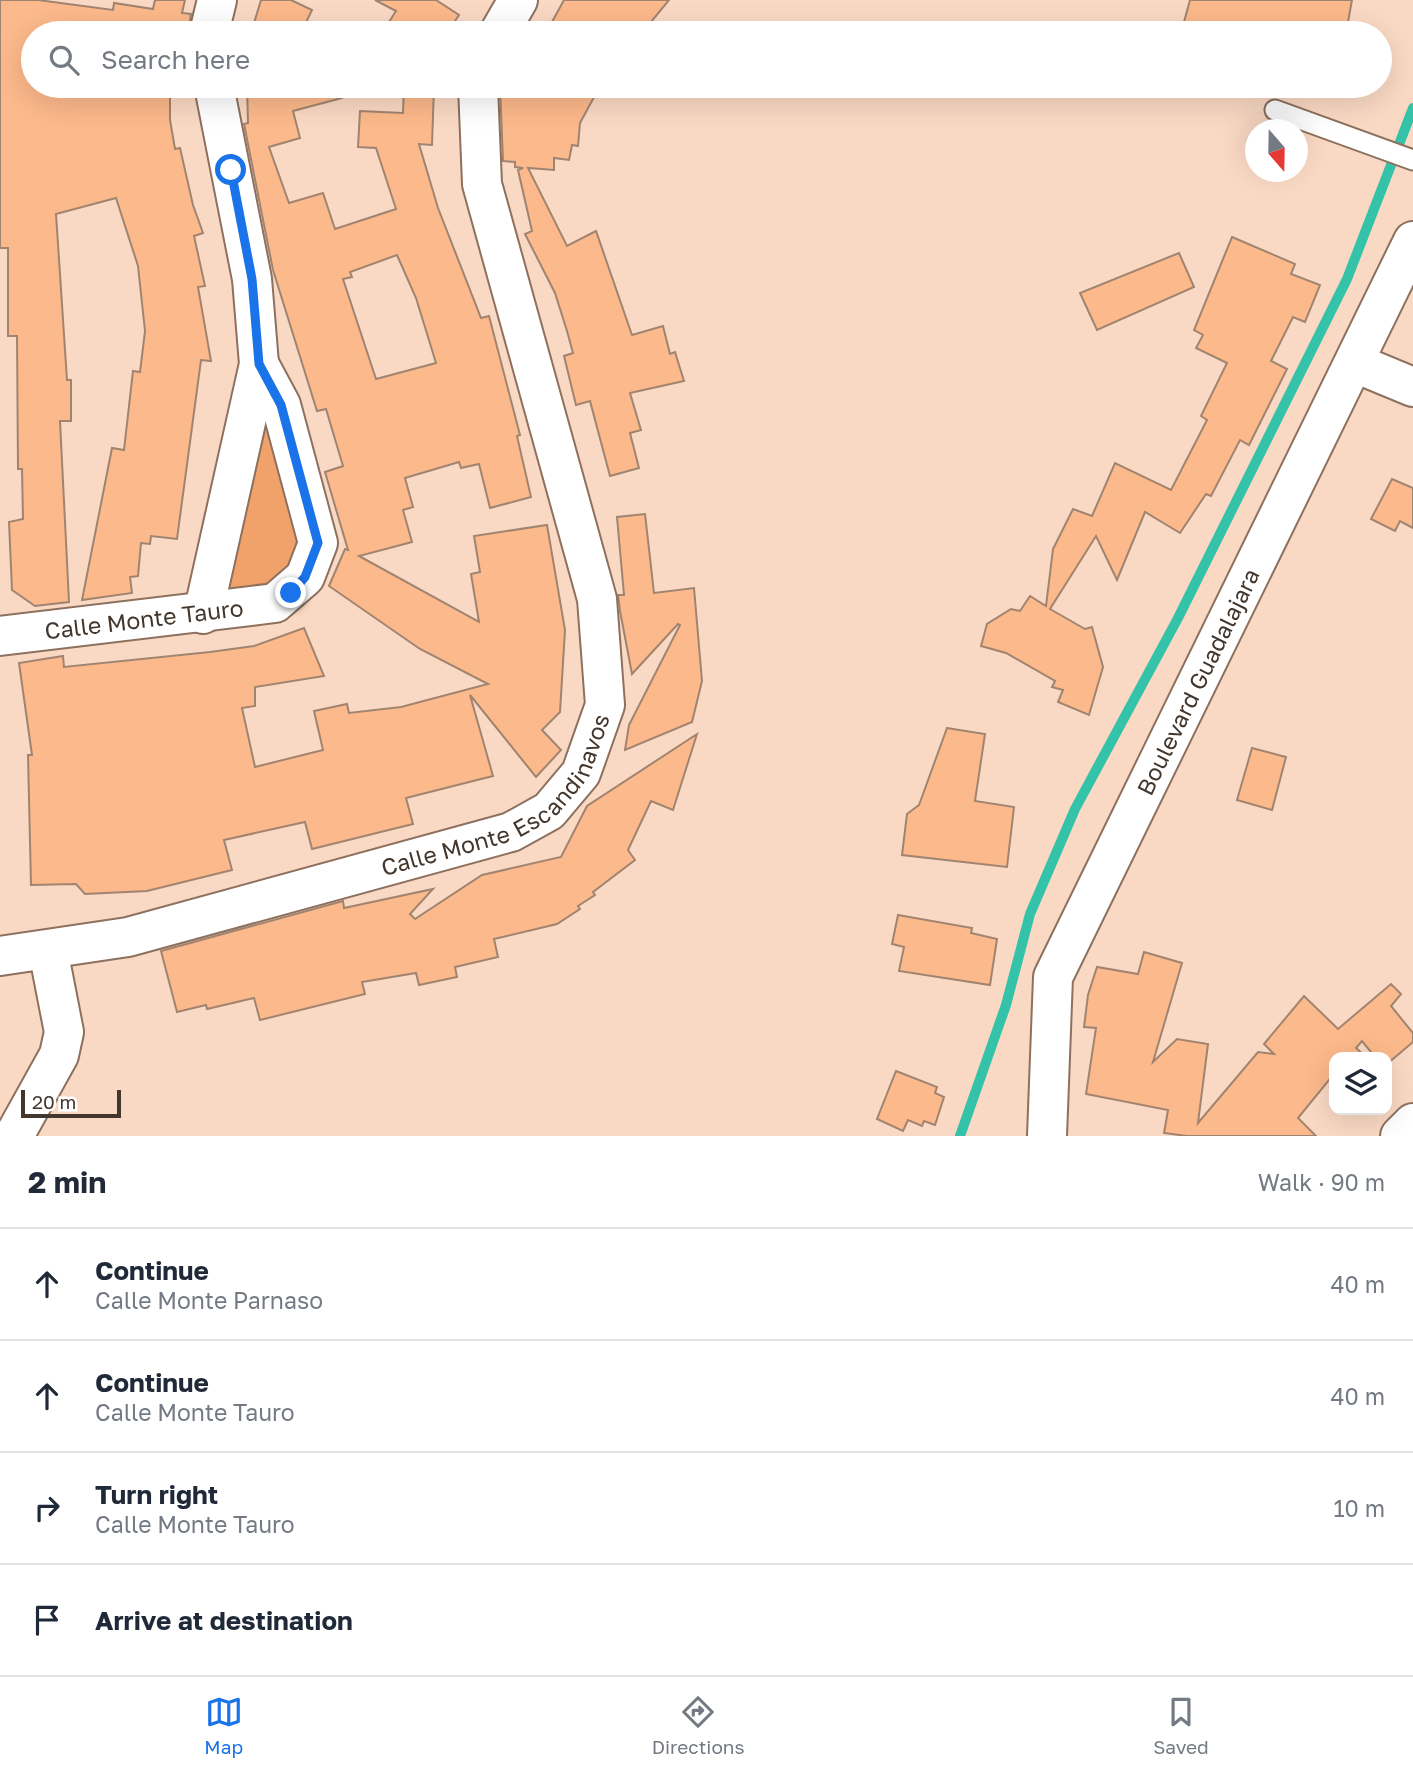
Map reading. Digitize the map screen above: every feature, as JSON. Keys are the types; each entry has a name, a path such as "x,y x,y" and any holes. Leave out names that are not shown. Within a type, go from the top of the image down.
{"street":[{"path":"212,21 217,0"},
{"path":"506,21 518,0"},
{"path":"203,614 259,364 252,279 216,98"},
{"name":"Calle Monte Escandinavos","path":"0,956 128,937 511,832 550,811 581,773 605,705 597,599 482,184 478,98"},
{"name":"Boulevard Guadalajara","path":"1047,1136 1053,976 1413,242"},
{"path":"1354,363 1413,387"},
{"name":"Calle Monte Tauro","path":"0,636 203,614 275,603 305,577 318,543 281,405 259,364"},
{"path":"14,1136 59,1055 64,1032 48,950"},
{"path":"1400,1136 1413,1123"}],"lane":[{"path":"1275,110 1407,158"}],"shaded area":[{"path":"262,403 303,535 282,583 216,598"}],"building":[{"path":"0,0 38,0 113,10 114,3 153,9 155,0 185,0 182,13 191,14 190,21 21,21 21,98 170,98 170,120 175,149 180,148 193,205 203,233 194,236 205,286 198,287 211,361 201,360 177,539 151,536 150,544 141,543 138,576 130,577 132,593 82,600 112,448 124,450 133,371 140,372 145,331 138,266 116,198 56,214 67,380 71,380 71,421 60,421 69,602 35,606 12,590 9,522 23,519 22,469 18,469 17,336 8,336 8,248 0,248"},
{"path":"261,0 291,0 312,10 307,21 255,21"},
{"path":"375,0 436,0 459,15 455,21 390,21 396,11"},
{"path":"564,0 669,0 652,21 553,21"},
{"path":"1190,0 1352,0 1348,21 1184,21"},
{"path":"247,98 342,98 293,111 300,138 269,147 289,203 323,193 335,229 396,209 376,148 358,147 360,111 403,113 404,98 434,98 432,145 419,144 438,208 481,318 489,316 520,435 517,436 531,497 490,508 479,464 461,468 459,462 405,478 413,507 403,510 412,542 359,556 479,622 471,574 480,572 474,536 547,525 565,630 560,712 542,730 561,750 536,777 470,695 493,776 406,798 413,824 312,849 305,822 224,840 232,870 147,891 85,894 76,884 31,885 28,755 32,755 19,663 63,656 64,667 210,652 254,646 304,628 324,676 255,687 255,706 242,708 255,767 323,750 314,711 347,704 349,713 401,707 488,684 420,649 329,586 345,549 348,550 325,472 343,466 326,409 317,411 273,270 244,124 248,123","holes":["397,255 416,298 436,363 376,379 343,279 352,277 350,272"]},
{"path":"500,98 594,98 580,123 578,146 572,145 569,160 554,158 554,170 528,168 567,246 596,231 632,335 663,326 670,354 675,352 684,381 630,393 641,430 630,433 639,468 610,476 590,401 576,405 564,356 573,353 567,331 555,293 525,234 532,231 518,170 523,168 515,167 515,162 503,161"},
{"path":"1232,237 1295,264 1291,274 1320,285 1305,322 1293,317 1271,361 1287,369 1249,445 1240,440 1211,496 1206,494 1180,533 1145,512 1117,580 1096,536 1050,609 1085,629 1092,627 1103,667 1089,715 1058,702 1063,690 1052,687 1055,681 1006,653 981,646 987,624 1011,609 1020,611 1030,596 1046,606 1053,549 1073,509 1092,516 1115,463 1171,490 1207,420 1201,416 1227,363 1196,348 1203,335 1194,330"},
{"path":"1179,253 1194,287 1097,330 1080,293"},
{"path":"1392,479 1413,488 1413,528 1400,521 1395,531 1371,519"},
{"path":"645,514 654,593 694,588 702,681 692,722 625,750 629,725 680,625 678,624 632,674 618,595 624,595 617,517"},
{"path":"947,728 985,734 975,801 1014,807 1007,867 902,855 907,814 919,805"},
{"path":"697,734 673,810 651,801 628,850 635,860 593,892 595,895 578,906 580,909 557,924 494,939 498,957 455,967 457,977 419,985 416,973 362,982 365,994 260,1020 254,998 207,1009 206,1005 177,1012 161,951 343,901 344,908 433,889 410,914 415,919 482,875 561,857 587,806"},
{"path":"1252,748 1286,757 1272,810 1237,800"},
{"path":"898,915 972,928 971,933 997,939 990,985 899,971 904,947 892,944"},
{"path":"1144,952 1182,963 1153,1062 1177,1039 1208,1044 1198,1123 1258,1052 1274,1054 1264,1044 1304,996 1338,1029 1391,984 1401,994 1391,1006 1413,1033 1413,1042 1392,1060 1392,1052 1371,1052 1362,1041 1356,1048 1360,1052 1329,1052 1329,1080 1298,1118 1316,1136 1187,1136 1164,1133 1168,1110 1086,1094 1096,1028 1084,1027 1088,995 1097,967 1138,974"},
{"path":"896,1071 937,1087 935,1093 944,1097 935,1125 924,1121 922,1126 908,1120 903,1131 877,1119"}],"waterway":[{"path":"960,1136 1006,1005 1030,914 1075,809 1178,618 1347,279 1413,108"}],"route":[{"path":"231,170 252,279 259,364 281,405 318,543 314,560 305,577 291,593"}]}
